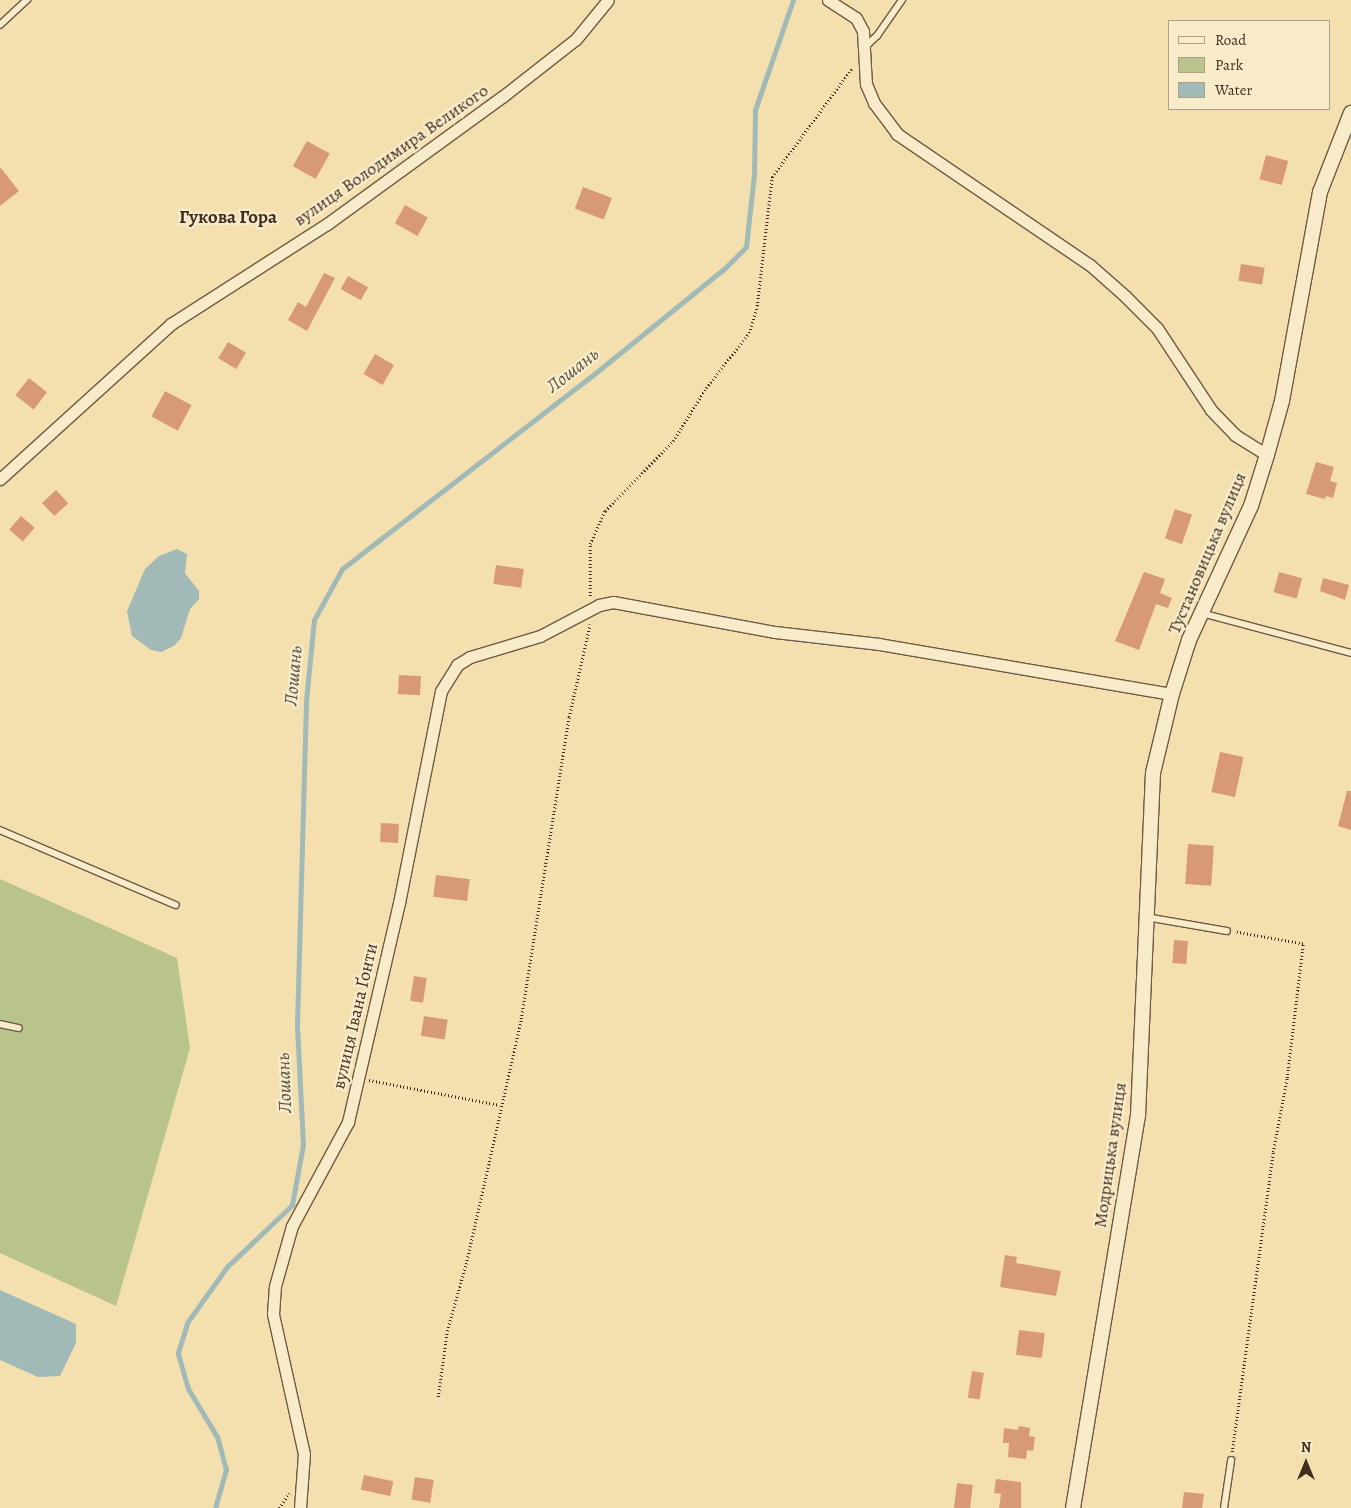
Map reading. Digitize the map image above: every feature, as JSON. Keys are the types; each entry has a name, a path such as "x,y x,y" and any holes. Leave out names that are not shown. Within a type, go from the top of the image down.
{"street":[{"name":"вулиця Володимира Великого","path":"0,479 171,324 327,224 502,97 576,39 608,0"},
{"path":"828,0 856,18 863,31 866,84 874,103 897,134 1090,265 1126,296 1156,328 1211,410 1235,435 1267,455"},
{"name":"Тустановицька вулиця","path":"1150,804 1157,753 1172,694 1202,613 1251,506 1267,455 1282,402 1320,192 1351,113"},
{"name":"вулиця Івана Ґонти","path":"300,1508 304,1454 273,1314 275,1286 292,1226 334,1153 348,1122 360,1078 366,1040 399,903 441,691 457,665 470,657 540,636 599,605 614,602 775,632 879,644 1172,694"},
{"name":"Модрицька вулиця","path":"1073,1508 1138,1116 1150,804"}],"lane":[{"path":"0,25 27,0"},
{"path":"864,48 890,19 902,0"},
{"path":"1202,613 1351,653"},
{"path":"0,830 176,905"},
{"path":"1146,917 1228,931"},
{"path":"0,1024 19,1028"},
{"path":"1224,1508 1231,1461"}],"path":[{"path":"438,1397 447,1331 466,1264 500,1105 522,1019 566,736 589,634 588,557 595,530 611,504 673,441 706,388 749,334 757,306 772,178 864,48"},
{"path":"1228,931 1303,944 1287,1078 1274,1152 1231,1461"},
{"path":"360,1078 500,1105"}],"green space":[{"path":"0,879 177,958 190,1048 116,1306 0,1253"}],"water":[{"path":"177,549 187,554 185,573 199,591 199,599 190,609 181,638 174,646 161,652 151,650 132,636 127,611 145,569 159,556"},
{"path":"0,1290 76,1324 76,1343 60,1376 38,1377 0,1360"}],"building":[{"path":"307,141 330,154 316,179 293,166"},
{"path":"1266,155 1288,161 1282,185 1260,179"},
{"path":"0,167 19,191 0,206"},
{"path":"583,187 612,198 604,220 575,208"},
{"path":"405,205 428,218 418,236 395,223"},
{"path":"1241,264 1265,268 1262,285 1238,281"},
{"path":"324,273 335,278 307,331 288,320 298,302 306,307"},
{"path":"348,276 368,287 361,300 341,289"},
{"path":"228,342 246,353 236,369 218,358"},
{"path":"375,354 394,365 383,385 364,374"},
{"path":"29,378 47,392 34,409 15,395"},
{"path":"165,391 191,405 178,431 151,417"},
{"path":"1316,462 1334,467 1330,481 1337,483 1333,498 1326,496 1325,499 1306,494"},
{"path":"56,490 68,503 54,516 42,503"},
{"path":"1175,509 1192,515 1182,544 1165,538"},
{"path":"21,516 35,528 23,541 9,530"},
{"path":"496,565 524,569 521,588 493,584"},
{"path":"1144,572 1165,579 1160,593 1172,598 1168,608 1156,604 1139,650 1115,641"},
{"path":"1279,572 1302,578 1297,598 1274,592"},
{"path":"1323,578 1349,585 1345,600 1320,591"},
{"path":"399,675 421,676 420,695 398,694"},
{"path":"1220,752 1243,757 1235,797 1211,792"},
{"path":"1347,791 1351,791 1351,830 1338,826"},
{"path":"381,823 399,824 398,843 380,842"},
{"path":"1188,844 1214,846 1211,886 1185,884"},
{"path":"436,875 470,879 467,901 433,897"},
{"path":"1174,940 1188,941 1186,964 1172,963"},
{"path":"414,976 427,978 423,1003 410,1001"},
{"path":"424,1016 448,1020 445,1040 421,1036"},
{"path":"1005,1255 1017,1257 1016,1263 1061,1271 1056,1296 1000,1287"},
{"path":"1019,1330 1045,1333 1042,1358 1016,1355"},
{"path":"972,1371 984,1373 980,1400 968,1398"},
{"path":"1019,1426 1030,1428 1029,1436 1035,1437 1033,1451 1027,1450 1026,1459 1008,1457 1009,1443 1003,1443 1004,1428 1018,1430"},
{"path":"364,1475 393,1481 390,1496 361,1490"},
{"path":"415,1477 434,1480 430,1503 411,1500"},
{"path":"996,1479 1021,1482 1021,1508 999,1508 1001,1494 994,1493"},
{"path":"957,1483 973,1485 970,1508 954,1508"},
{"path":"1184,1492 1204,1494 1202,1508 1182,1508"}],"waterway":[{"name":"Лошань","path":"215,1508 226,1470 217,1437 188,1389 178,1353 187,1323 227,1267 292,1205 303,1145 297,1025 306,701 314,620 342,569 593,375 724,269 746,247 754,175 755,110 793,0"}],"district":[{"name":"Гукова Гора","path":"228,218"}]}
